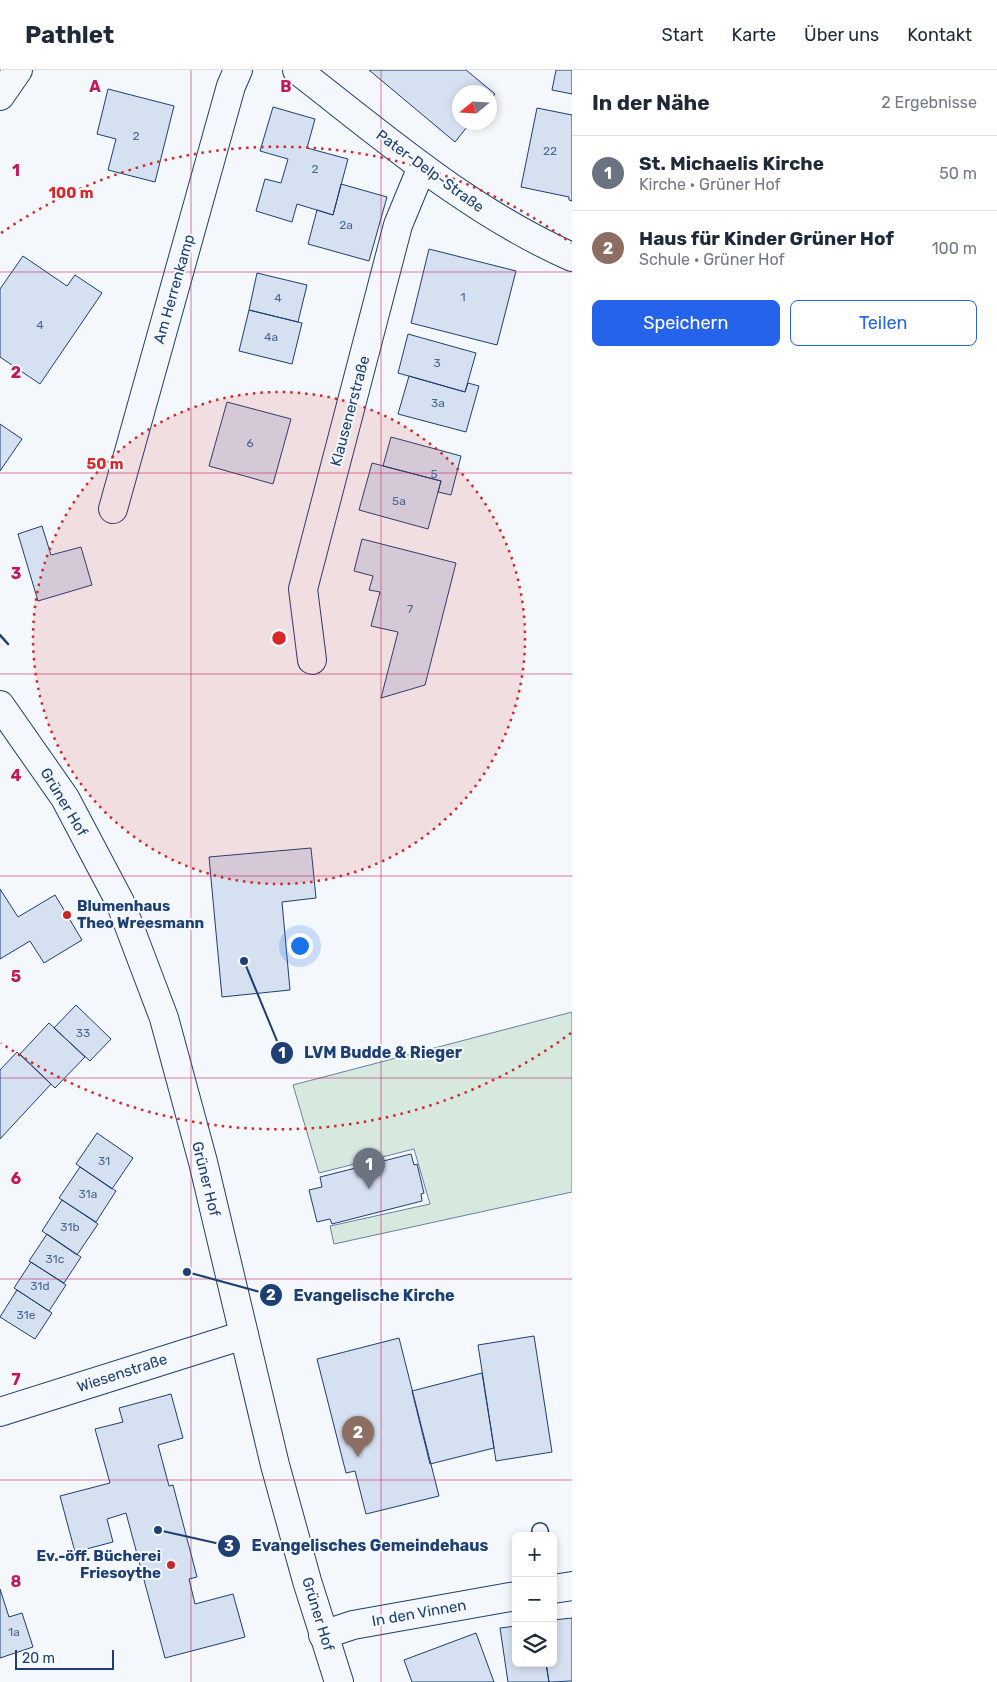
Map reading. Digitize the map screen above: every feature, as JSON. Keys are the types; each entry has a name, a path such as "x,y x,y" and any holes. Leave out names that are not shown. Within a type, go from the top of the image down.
{"street":[{"path":"0,96 18,70"},
{"name":"Am Herrenkamp","path":"113,509 231,86 238,70"},
{"name":"Pater-Delp-Straße","path":"298,70 422,167 488,214 572,257"},
{"name":"Klausenerstraße","path":"312,660 303,589 398,225 422,167"},
{"name":"Grüner Hof","path":"0,705 65,798 120,902 164,1018 203,1162 274,1465 323,1635 339,1682"},
{"name":"Wiesenstraße","path":"0,1412 244,1334"},
{"path":"557,1588 572,1586"},
{"name":"In den Vinnen","path":"323,1635 353,1625 512,1597"}],"shaded area":[{"path":"572,1012 572,1192 334,1244 330,1226 430,1204 414,1149 319,1173 293,1085"}],"building":[{"path":"369,70 466,70 484,85 452,85 452,130 465,130 455,142"},
{"path":"556,70 572,70 572,94 552,90"},
{"path":"108,89 174,106 155,182 108,170 116,139 97,134"},
{"path":"273,107 315,119 307,148 348,159 333,215 297,204 292,222 256,211 265,179 281,183 288,159 260,151"},
{"path":"537,108 572,115 572,201 569,200 569,197 521,187"},
{"path":"341,184 387,197 369,261 308,244 317,210 333,215"},
{"path":"429,249 516,271 497,345 411,323"},
{"path":"23,256 67,286 75,275 102,293 40,384 0,357 0,289"},
{"path":"257,273 307,285 298,322 249,310"},
{"path":"249,310 302,323 292,364 239,351"},
{"path":"408,334 476,353 465,392 398,373"},
{"path":"409,376 465,392 468,383 479,386 466,432 398,414"},
{"path":"227,402 291,419 273,484 209,466"},
{"path":"0,424 22,439 0,471"},
{"path":"391,437 461,456 451,495 438,492 441,481 383,466"},
{"path":"372,463 441,481 428,529 359,510"},
{"path":"42,526 51,555 81,547 92,585 38,601 18,534"},
{"path":"362,539 456,563 425,685 381,698 398,632 371,626 380,592 369,590 373,576 354,571"},
{"path":"311,848 316,898 282,902 290,990 222,997 209,857"},
{"path":"0,889 18,917 55,895 82,940 44,963 30,941 0,959"},
{"path":"76,1005 111,1039 90,1061 54,1028"},
{"path":"49,1023 85,1057 55,1088 20,1054"},
{"path":"17,1052 51,1084 0,1139 0,1070"},
{"path":"97,1133 133,1158 112,1189 76,1164"},
{"path":"411,1154 414,1165 417,1164 424,1193 421,1194 422,1201 332,1224 330,1219 317,1222 309,1190 322,1187 320,1177"},
{"path":"80,1167 116,1191 96,1222 59,1198"},
{"path":"62,1200 98,1224 77,1255 42,1231"},
{"path":"47,1234 81,1257 64,1283 29,1261"},
{"path":"31,1262 66,1285 49,1311 14,1288"},
{"path":"17,1290 52,1313 35,1339 0,1317"},
{"path":"534,1336 552,1452 496,1461 478,1345"},
{"path":"399,1338 439,1496 366,1514 355,1471 346,1473 317,1359"},
{"path":"482,1373 494,1448 430,1464 412,1391"},
{"path":"171,1394 183,1438 158,1445 169,1486 173,1485 197,1577 189,1579 195,1604 233,1594 245,1637 165,1658 126,1513 107,1519 113,1542 75,1552 60,1496 110,1483 95,1429 123,1422 119,1408"},
{"path":"0,1589 9,1617 22,1613 33,1647 0,1658"},
{"path":"572,1618 572,1681 549,1682 547,1667 557,1667 557,1620"},
{"path":"512,1626 512,1667 547,1667 549,1682 508,1682 500,1628"},
{"path":"476,1633 494,1682 412,1682 404,1660"}],"wall":[{"path":"0,635 8,644"}],"place":[{"name":"Blumenhaus Theo Wreesmann","path":"67,915"},
{"name":"LVM Budde & Rieger","path":"244,961"},
{"name":"St. Michaelis Kirche","path":"369,1189"},
{"name":"Evangelische Kirche","path":"187,1272"},
{"name":"Haus für Kinder Grüner Hof","path":"358,1457"},
{"name":"Evangelisches Gemeindehaus","path":"158,1530"},
{"name":"Ev.-öff. Bücherei Friesoythe","path":"171,1565"}]}
